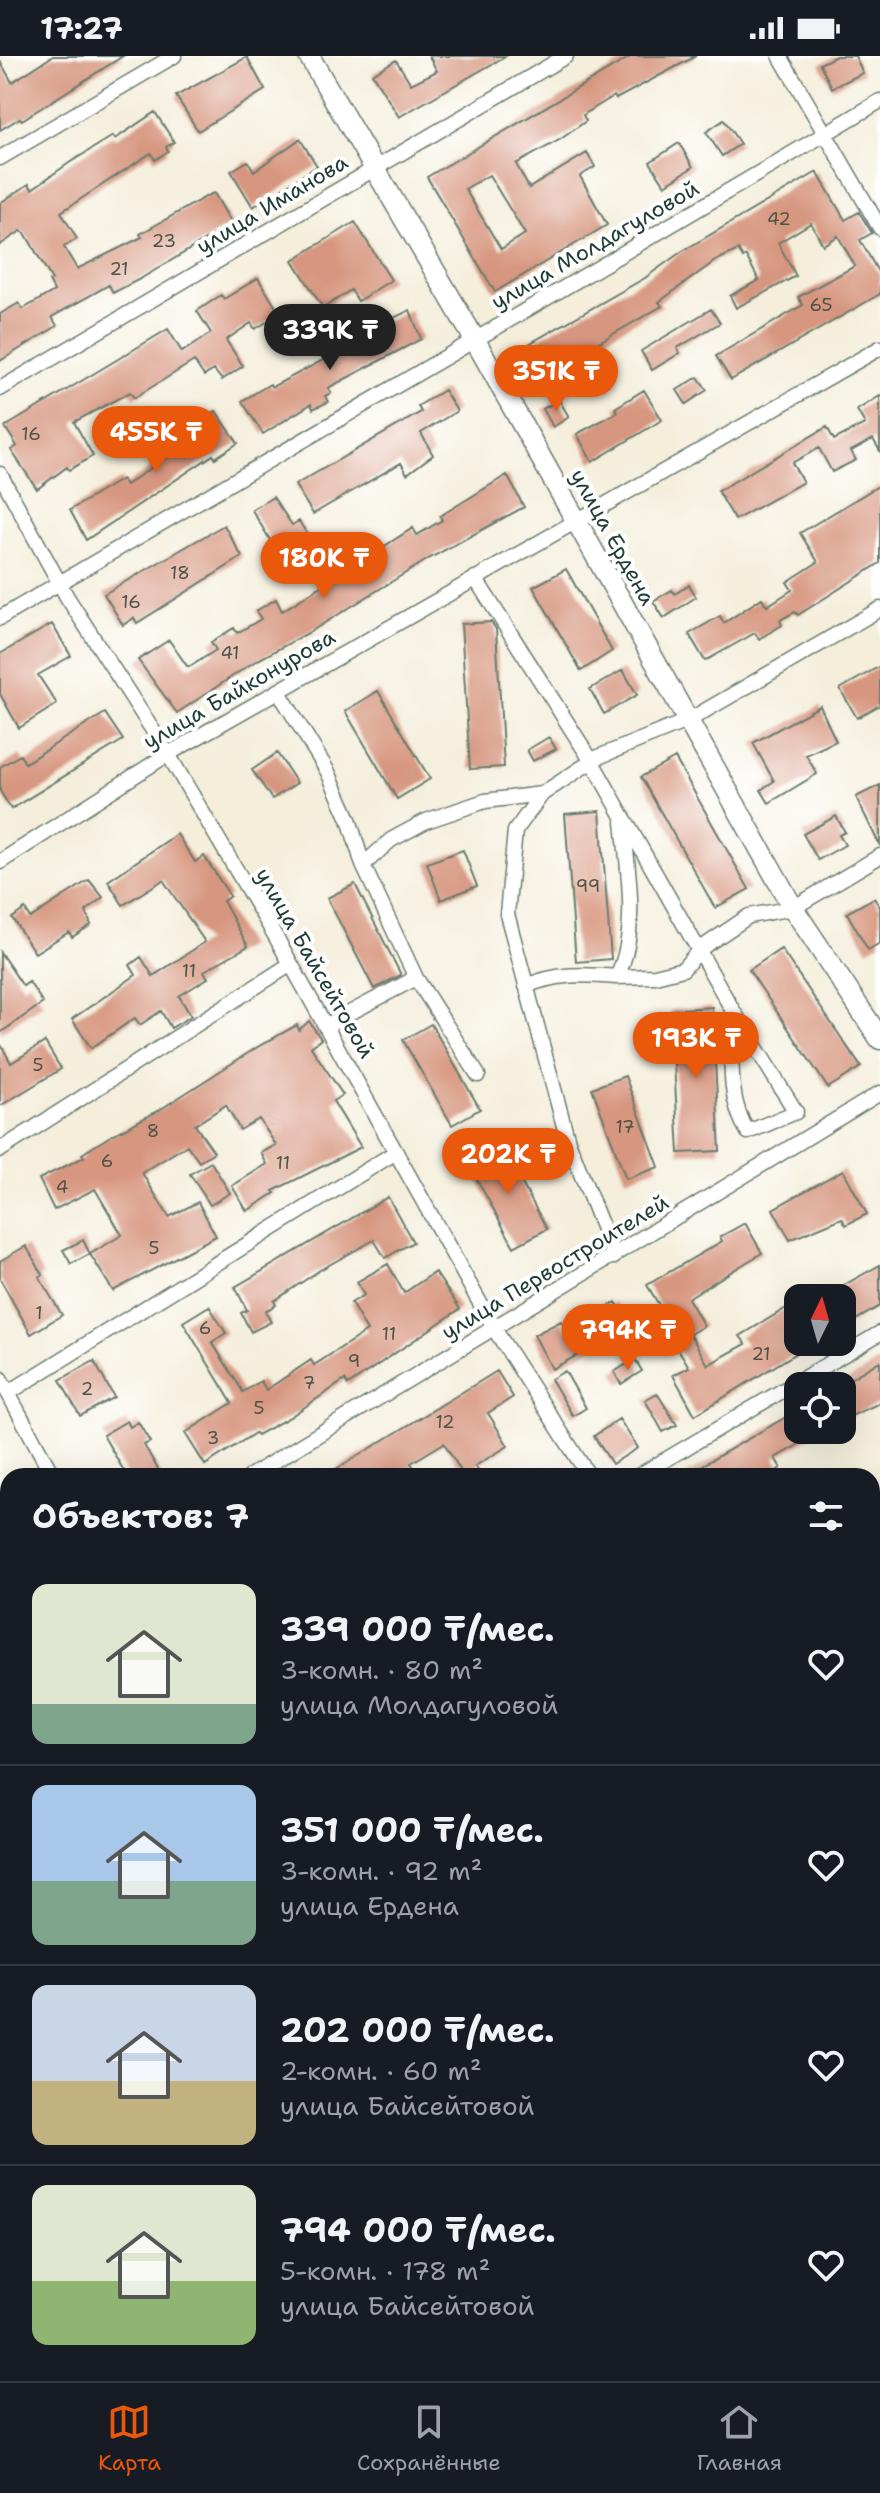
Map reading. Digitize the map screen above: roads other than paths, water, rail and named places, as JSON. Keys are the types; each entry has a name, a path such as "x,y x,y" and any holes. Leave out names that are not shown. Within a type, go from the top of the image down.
{"street":[{"path":"0,158 174,56"},
{"name":"улица Ердена","path":"309,56 475,340 793,908 880,1039"},
{"name":"улица Иманова","path":"0,389 566,56"},
{"path":"780,56 880,228"},
{"name":"улица Молдагуловой","path":"0,618 880,101"},
{"name":"улица Байконурова","path":"0,862 168,754 575,519 880,348"},
{"name":"улица Байсейтовой","path":"0,474 60,582 168,754 291,964 495,1330 584,1468"},
{"path":"475,578 592,761 732,1009 796,1112 748,1132 738,1118 733,1094 732,1009"},
{"path":"614,1257 568,1141 507,914 515,831 542,794 592,761 689,720 880,609"},
{"path":"279,692 328,772 349,819 363,865 416,978 478,1075"},
{"path":"363,865 391,840 426,821 485,801 542,794"},
{"path":"617,977 627,957 630,889 623,815"},
{"path":"526,986 547,977 578,973 617,977 655,976 683,969 700,949 749,916 793,908 880,856"},
{"path":"0,1150 291,964"},
{"path":"325,1026 416,978"},
{"name":"улица Первостроителей","path":"263,1468 495,1330 880,1093"},
{"path":"8,1393 396,1152"},
{"path":"652,1468 880,1333"},
{"path":"0,1378 49,1468"}]}
